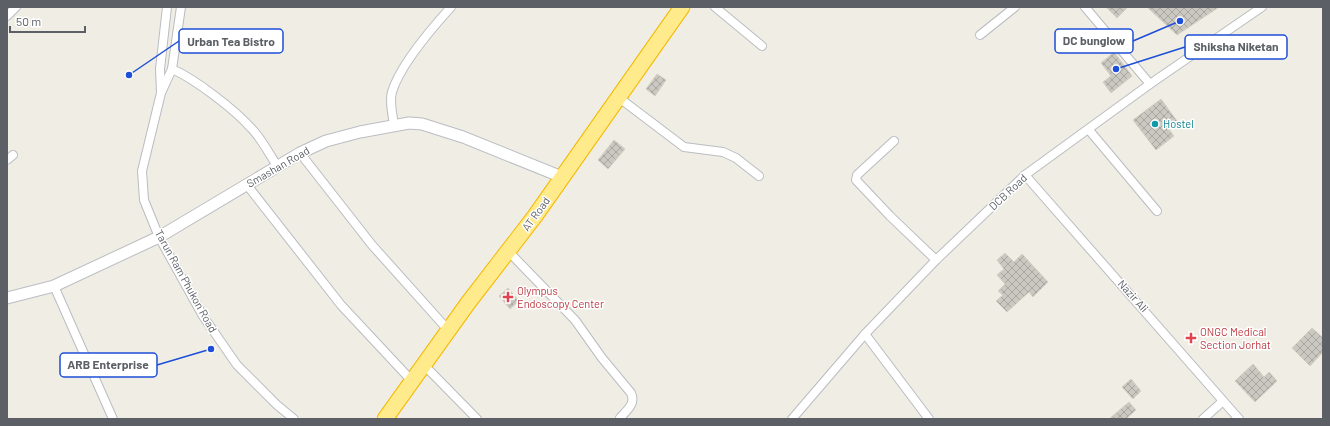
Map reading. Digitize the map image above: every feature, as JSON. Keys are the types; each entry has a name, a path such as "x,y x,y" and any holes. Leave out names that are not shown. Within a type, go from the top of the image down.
{"highway":[{"name":"AT Road","path":"385,419 562,177 678,9"}],"street":[{"path":"7,16 16,7"},
{"name":"Tarun Ram Phukon Road","path":"161,93 160,70 167,7"},
{"name":"Tarun Ram Phukon Road","path":"181,7 172,69 161,93 142,171 144,200 159,237 203,316 237,365 277,405 294,419"},
{"path":"394,126 392,93 398,78 405,66 451,7"},
{"path":"715,7 762,46"},
{"path":"980,35 1015,7"},
{"path":"1085,7 1150,84"},
{"name":"DCB Road","path":"792,419 865,334 936,260 1025,175 1089,130 1150,84 1262,7"},
{"path":"172,69 193,80 243,120 260,138 278,167"},
{"path":"618,97 684,147 724,152 736,158 759,176"},
{"name":"Smashan Road","path":"7,298 54,286 159,237 300,153 326,141 394,126 409,123 422,124 463,137 562,177"},
{"path":"1089,130 1157,210"},
{"path":"894,142 857,175 856,180 890,216 936,260"},
{"path":"300,153 372,245 449,331"},
{"name":"Nazir Ali","path":"1025,175 1239,419"},
{"path":"247,185 341,305 412,381"},
{"path":"508,251 575,320 602,358 631,393 633,398 632,404 620,418"},
{"path":"54,286 113,419"},
{"path":"865,334 929,419"},
{"path":"424,365 477,419"},
{"path":"1203,419 1223,401"}],"building":[{"path":"1106,7 1128,7 1117,18"},
{"path":"1147,7 1219,7 1177,35"},
{"path":"1114,52 1132,76 1111,93 1103,82 1111,76 1101,63"},
{"path":"657,74 666,80 655,96 646,89"},
{"name":"Hostel","path":"1161,99 1177,121 1168,128 1174,136 1156,150 1133,120"},
{"path":"614,140 625,149 608,169 598,160"},
{"path":"1005,253 1014,262 1022,254 1048,282 1033,297 1029,292 1007,312 996,301 1003,295 998,291 1005,284 997,275 1004,269 997,260"},
{"path":"508,288 519,301 510,309 499,296"},
{"path":"1312,328 1323,338 1323,352 1310,366 1292,348"},
{"path":"1253,364 1264,377 1269,372 1277,381 1255,402 1235,381"},
{"path":"1131,379 1141,391 1133,399 1122,387"},
{"path":"1129,402 1136,410 1126,419 1109,419"}],"place":[{"name":"DC bunglow","path":"1180,21"},
{"name":"Shiksha Niketan","path":"1116,69"},
{"name":"Urban Tea Bistro","path":"129,75"},
{"name":"Hostel","path":"1155,124"},
{"name":"Olympus Endoscopy Center","path":"508,297"},
{"name":"ONGC Medical Section Jorhat","path":"1191,338"},
{"name":"ARB Enterprise","path":"211,349"}]}
